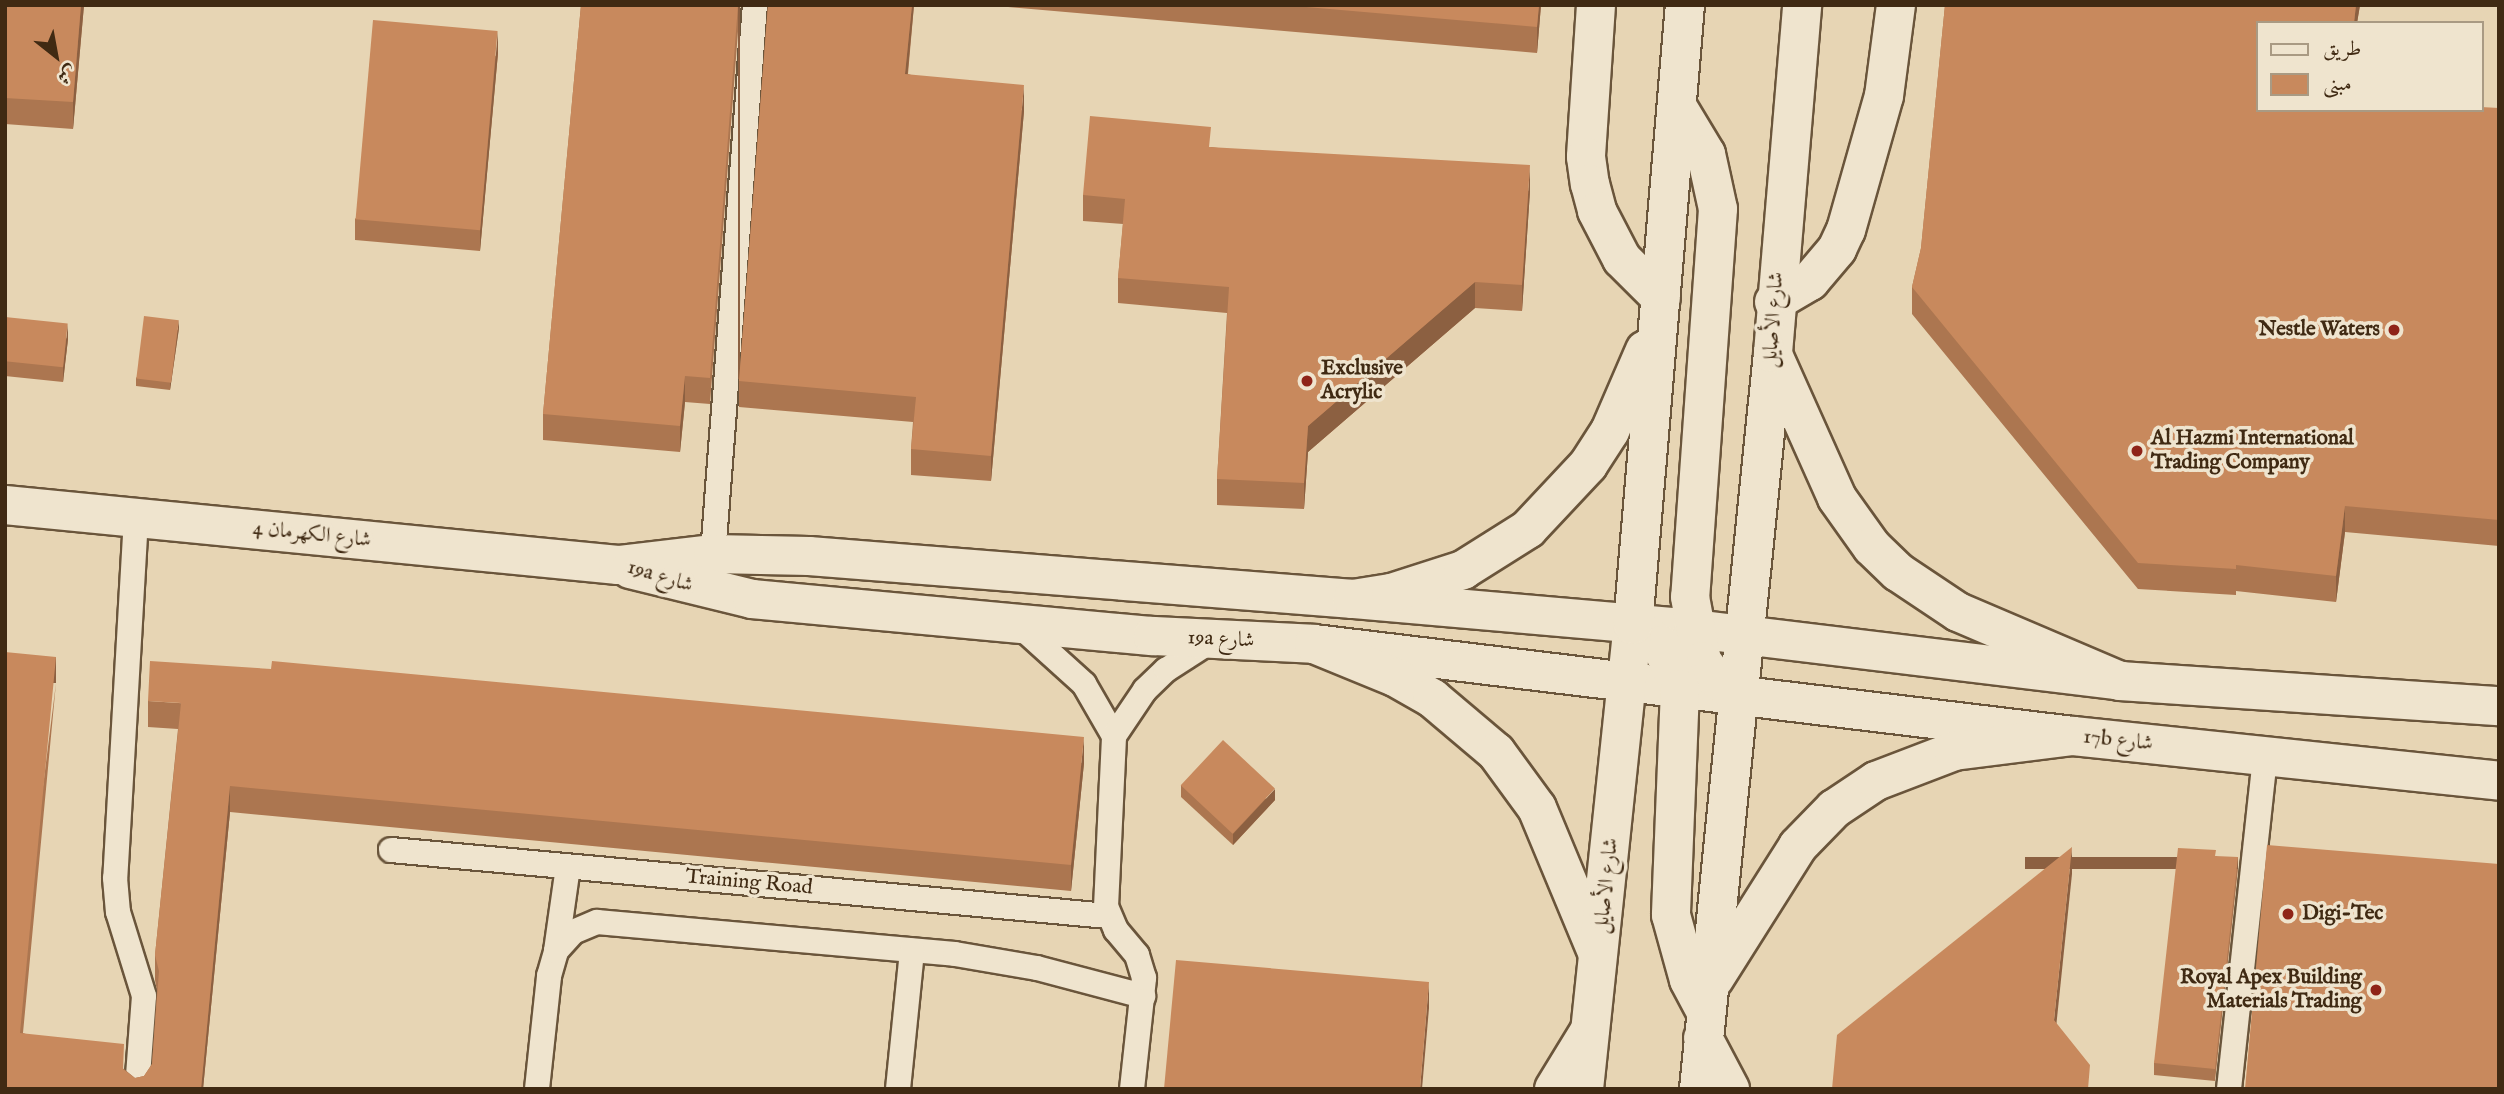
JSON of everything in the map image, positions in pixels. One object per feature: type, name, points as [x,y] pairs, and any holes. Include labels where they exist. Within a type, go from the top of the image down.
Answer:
[{"type":"street","points":[[1596,5],[1587,130],[1590,184],[1603,223],[1622,259],[1660,305]]},
{"type":"street","points":[[1685,5],[1633,625],[1661,645],[1681,689],[1671,915],[1685,969],[1706,1012],[1730,1089]]},
{"type":"street","name":"شارع الأصايل","points":[[1738,695],[1773,353],[1774,302],[1802,5]]},
{"type":"street","points":[[1774,302],[1825,266],[1846,230],[1884,96],[1896,5]]},
{"type":"street","points":[[1677,106],[1706,154],[1718,209],[1690,564],[1693,629],[1712,675],[1738,695],[1699,1089]]},
{"type":"street","points":[[1353,599],[1391,593],[1463,570],[1536,521],[1588,465],[1610,430],[1660,305]]},
{"type":"street","points":[[1773,353],[1837,498],[1872,547],[1898,572],[1958,612],[2120,681]]},
{"type":"street","name":"شارع الكهرمان 4","points":[[5,505],[618,565]]},
{"type":"street","name":"19a شارع","points":[[618,565],[713,554],[809,556],[1353,599],[1743,635]]},
{"type":"street","name":"19a شارع","points":[[618,565],[662,580],[752,599],[1018,625],[1213,640],[1314,644],[1738,695]]},
{"type":"street","name":"شارع الأصايل","points":[[1584,1089],[1633,625]]},
{"type":"street","points":[[1743,635],[2120,681],[2499,705]]},
{"type":"street","points":[[1314,644],[1395,677],[1432,698],[1496,752],[1543,819],[1599,958]]},
{"type":"street","name":"17b شارع","points":[[1738,695],[2074,736],[2499,780]]},
{"type":"street","points":[[1706,1012],[1768,888],[1798,846],[1834,810],[1876,781],[1924,760],[1954,751],[2074,736]]},
{"type":"street","points":[[1554,1089],[1590,1030]]},
{"type":"lane","points":[[713,554],[755,5]]},
{"type":"lane","points":[[136,518],[115,886],[117,912],[144,996],[137,1089]]},
{"type":"lane","points":[[1018,625],[1049,648],[1084,684],[1114,736],[1108,916],[1137,955],[1144,978],[1132,1089]]},
{"type":"lane","points":[[1114,736],[1159,677],[1213,640]]},
{"type":"lane","points":[[2229,1089],[2265,756]]},
{"type":"lane","name":"Training Road","points":[[391,850],[1108,916]]},
{"type":"lane","points":[[537,1089],[549,976],[556,951],[568,867]]},
{"type":"lane","points":[[556,951],[573,932],[597,922],[912,951],[1038,968],[1143,996]]},
{"type":"lane","points":[[898,1089],[912,951]]},
{"type":"building","points":[[5,5],[81,5],[73,102],[5,98]]},
{"type":"building","points":[[581,5],[738,5],[710,378],[685,376],[680,426],[543,414]]},
{"type":"building","points":[[768,5],[912,5],[905,74],[1024,85],[991,456],[911,449],[916,397],[739,381]]},
{"type":"building","points":[[1283,5],[1539,5],[1537,27]]},
{"type":"building","points":[[1945,5],[2356,5],[2354,21],[2256,21],[2256,112],[2483,112],[2483,107],[2499,108],[2499,520],[2345,506],[2336,576],[2236,565],[2236,569],[2138,563],[1912,287],[1921,248]]},
{"type":"building","points":[[373,20],[498,31],[480,230],[356,219]]},
{"type":"building","name":"Exclusive Acrylic","points":[[1090,116],[1211,127],[1209,147],[1530,165],[1522,285],[1475,282],[1308,426],[1304,483],[1217,479],[1229,287],[1118,278],[1125,199],[1083,195]]},
{"type":"building","points":[[144,316],[179,320],[171,383],[136,379]]},
{"type":"building","points":[[5,317],[68,324],[63,367],[5,361]]},
{"type":"building","points":[[5,652],[56,657],[20,1033],[124,1044],[123,1069],[135,1078],[144,1076],[152,1064],[159,971],[155,955],[181,703],[148,701],[150,661],[271,669],[272,661],[1084,737],[1071,865],[230,786],[201,1089],[5,1089]]},
{"type":"building","points":[[1223,740],[1275,788],[1233,834],[1181,785]]},
{"type":"building","name":"Royal Apex Building Materials Trading","points":[[2267,845],[2499,864],[2499,1089],[2245,1089]]},
{"type":"building","points":[[2072,847],[2054,1020],[2090,1065],[2088,1089],[1832,1089],[1837,1035]]},
{"type":"building","points":[[2178,848],[2216,850],[2215,856],[2238,857],[2215,1069],[2154,1063]]},
{"type":"building","points":[[1176,960],[1429,982],[1420,1089],[1164,1089]]},
{"type":"place","name":"Nestle Waters","points":[[2394,330]]},
{"type":"place","name":"Exclusive Acrylic","points":[[1307,381]]},
{"type":"place","name":"Al Hazmi International Trading Company","points":[[2137,451]]},
{"type":"place","name":"Digi-Tec","points":[[2288,914]]},
{"type":"place","name":"Royal Apex Building Materials Trading","points":[[2376,990]]}]
